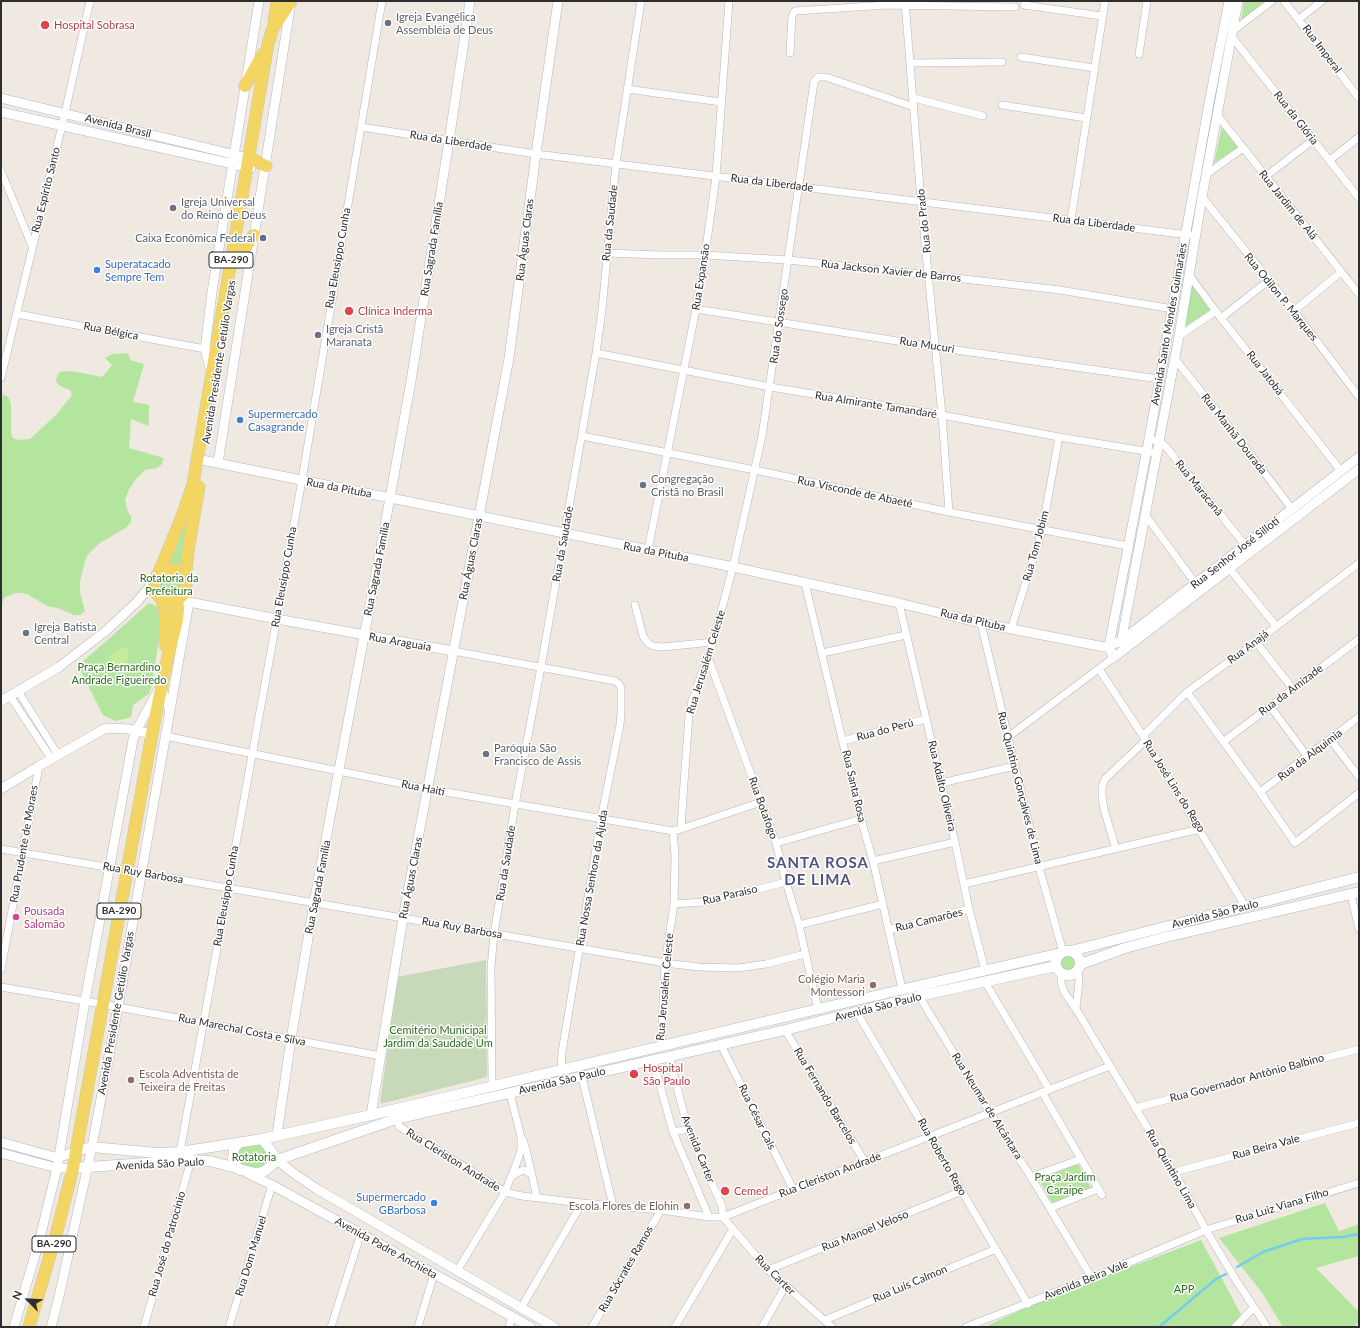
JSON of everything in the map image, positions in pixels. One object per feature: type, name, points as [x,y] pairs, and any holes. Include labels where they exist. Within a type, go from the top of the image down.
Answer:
[{"type":"main road","name":"Avenida Presidente Getúlio Vargas","points":[[156,576],[183,514],[193,484],[272,45],[277,1]]},
{"type":"main road","points":[[273,28],[291,1]]},
{"type":"main road","name":"Avenida Presidente Getúlio Vargas","points":[[185,579],[202,460],[235,263],[268,44],[273,28]]},
{"type":"main road","points":[[245,86],[268,44]]},
{"type":"main road","points":[[250,163],[266,166]]},
{"type":"main road","points":[[235,263],[254,235]]},
{"type":"main road","points":[[171,568],[177,570],[182,573],[185,579],[186,585],[182,600],[167,601],[162,599],[155,592],[153,586],[156,576],[165,569],[171,568]]},
{"type":"main road","name":"Avenida Presidente Getúlio Vargas","points":[[162,599],[166,618],[166,664]]},
{"type":"main road","name":"Avenida Presidente Getúlio Vargas","points":[[29,1327],[57,1231],[73,1168],[126,870],[152,734],[166,664],[177,620],[178,609],[182,600]]},
{"type":"main road","name":"Avenida São Paulo","points":[[76,1151],[92,1147],[157,1153],[180,1152],[262,1139],[561,1071],[902,989],[1065,952],[1359,877]]},
{"type":"main road","name":"Avenida São Paulo","points":[[73,1168],[191,1160],[210,1161],[255,1173],[263,1172],[277,1160],[396,1119],[785,1030],[919,996],[985,982],[1058,970],[1070,976],[1079,967],[1125,948],[1166,937],[1355,894]]},
{"type":"main road","points":[[1058,970],[1056,960],[1065,952],[1076,954],[1079,958],[1079,967]]},
{"type":"main road","points":[[262,1139],[277,1160]]},
{"type":"main road","points":[[238,1144],[234,1149],[233,1159],[234,1163],[240,1170]]},
{"type":"street","name":"Rua Espírito Santo","points":[[1,378],[5,347],[17,314],[90,1]]},
{"type":"street","name":"Avenida Presidente Getúlio Vargas","points":[[212,376],[205,349],[212,292],[259,1]]},
{"type":"street","name":"Avenida Presidente Getúlio Vargas","points":[[218,463],[291,1]]},
{"type":"street","name":"Rua Eleusippo Cunha","points":[[180,1152],[302,480],[382,1]]},
{"type":"street","name":"Rua Sagrada Família","points":[[277,1135],[291,1039],[314,903],[340,771],[412,373],[470,1]]},
{"type":"street","name":"Rua Águas Claras","points":[[371,1115],[403,918],[509,358],[558,1]]},
{"type":"street","name":"Rua da Saudade","points":[[492,1086],[491,967],[494,934],[515,805],[541,667],[596,353],[608,253],[616,163],[641,1]]},
{"type":"street","name":"Rua Expansão","points":[[648,550],[696,309],[705,255],[716,177],[729,1]]},
{"type":"street","points":[[1071,220],[1105,1]]},
{"type":"street","points":[[1139,54],[1147,1]]},
{"type":"street","name":"Avenida Santo Mendes Guimarães","points":[[1109,646],[1149,439],[1228,1]]},
{"type":"street","name":"Avenida Santo Mendes Guimarães","points":[[1117,655],[1146,516],[1238,1]]},
{"type":"street","points":[[1233,34],[1272,1]]},
{"type":"street","name":"Rua Imperal","points":[[1284,1],[1359,98]]},
{"type":"street","points":[[1299,19],[1322,1]]},
{"type":"street","points":[[790,53],[792,16],[795,11],[906,3],[979,4],[1015,7]]},
{"type":"street","name":"Rua do Prado","points":[[906,3],[921,202],[936,347],[949,512]]},
{"type":"street","points":[[1024,5],[1102,16]]},
{"type":"street","name":"Rua da Glória","points":[[1233,34],[1359,198]]},
{"type":"street","points":[[1021,57],[1094,68]]},
{"type":"street","points":[[910,64],[1002,62]]},
{"type":"street","name":"Rua do Sossego","points":[[733,567],[762,436],[814,82],[818,77],[826,77],[914,107]]},
{"type":"street","points":[[627,88],[721,102]]},
{"type":"street","name":"Avenida Brasil","points":[[1,98],[234,155],[250,163]]},
{"type":"street","points":[[914,98],[982,116]]},
{"type":"street","points":[[1002,105],[1086,118]]},
{"type":"street","name":"Avenida Brasil","points":[[1,112],[232,164],[250,163]]},
{"type":"street","name":"Rua Jardim de Alá","points":[[1218,116],[1359,294]]},
{"type":"street","name":"Rua da Liberdade","points":[[360,127],[449,142],[536,154],[1071,220],[1196,237]]},
{"type":"street","points":[[1330,160],[1359,137]]},
{"type":"street","points":[[1265,177],[1313,140]]},
{"type":"street","points":[[1207,174],[1243,148]]},
{"type":"street","points":[[1,171],[32,246]]},
{"type":"street","name":"Rua Odilon P. Marques","points":[[1202,197],[1268,281],[1294,311],[1359,397]]},
{"type":"street","name":"Rua Jackson Xavier de Barros","points":[[608,253],[705,255],[788,260],[1060,290],[1172,309]]},
{"type":"street","points":[[1294,311],[1341,272]]},
{"type":"street","name":"Rua Jatobá","points":[[1189,275],[1341,471]]},
{"type":"street","points":[[1221,318],[1268,281]]},
{"type":"street","name":"Rua Mucuri","points":[[696,309],[780,321],[936,347],[1159,379]]},
{"type":"street","points":[[1179,336],[1216,310]]},
{"type":"street","name":"Rua Bélgica","points":[[17,314],[205,349]]},
{"type":"street","name":"Rua Almirante Tamandaré","points":[[596,353],[770,387],[942,415],[1059,437],[1157,453]]},
{"type":"street","name":"Rua Manhã Dourada","points":[[1175,359],[1292,509]]},
{"type":"street","name":"Rua Visconde de Abaeté","points":[[582,436],[755,470],[1042,531],[1128,546]]},
{"type":"street","name":"Rua Tom Jobim","points":[[1011,629],[1042,531],[1059,437]]},
{"type":"street","points":[[1149,439],[1159,441]]},
{"type":"street","name":"Rua Maracanã","points":[[1159,441],[1167,448],[1244,545]]},
{"type":"street","name":"Rua Senhor José Silloti","points":[[1109,646],[1121,641],[1359,457]]},
{"type":"street","name":"Rua da Pituba","points":[[202,460],[733,567],[899,603],[981,623],[1099,646],[1109,646]]},
{"type":"street","name":"Rua Senhor José Silloti","points":[[1117,655],[1229,568],[1358,473]]},
{"type":"street","points":[[1146,516],[1196,584]]},
{"type":"street","name":"Rua Anajá","points":[[1116,849],[1104,809],[1102,787],[1105,779],[1187,692],[1256,642],[1359,563]]},
{"type":"street","name":"Rua Jerusalém Celeste","points":[[682,829],[682,797],[689,715],[692,701],[713,642],[733,567]]},
{"type":"street","points":[[1229,568],[1276,626]]},
{"type":"street","points":[[1,701],[59,667],[107,630],[137,602],[156,576]]},
{"type":"street","name":"Rua Santa Rosa","points":[[805,583],[861,819],[873,861],[902,989]]},
{"type":"street","name":"Avenida Presidente Getúlio Vargas","points":[[51,1327],[92,1147],[118,1007],[169,712],[182,600]]},
{"type":"street","name":"Rua Araguaia","points":[[182,600],[277,619],[541,667],[615,682],[620,686]]},
{"type":"street","name":"Rua Adalto Oliveira","points":[[899,603],[955,842],[969,909],[985,970]]},
{"type":"street","points":[[635,604],[643,636],[648,644],[663,647],[713,642]]},
{"type":"street","name":"Rua Quintino Gonçalves de Lima","points":[[981,623],[1039,867],[1065,952]]},
{"type":"street","points":[[822,653],[906,635]]},
{"type":"street","name":"Rua da Amizade","points":[[1223,742],[1359,639]]},
{"type":"street","points":[[1256,642],[1293,689]]},
{"type":"street","points":[[1008,737],[1117,655],[1109,646]]},
{"type":"street","name":"Rua Botafogo","points":[[708,657],[776,843],[799,925],[818,1009]]},
{"type":"street","name":"Rua José Lins do Rego","points":[[1099,669],[1200,829],[1245,906]]},
{"type":"street","name":"Avenida Presidente Getúlio Vargas","points":[[14,1327],[40,1238],[56,1168],[109,867],[136,731],[162,684]]},
{"type":"street","points":[[162,684],[169,712]]},
{"type":"street","name":"Rua Nossa Senhora da Ajuda","points":[[561,1071],[562,1052],[601,819],[620,725],[620,686]]},
{"type":"street","points":[[1187,692],[1260,792],[1295,843],[1359,793]]},
{"type":"street","points":[[14,694],[54,756]]},
{"type":"street","points":[[1270,706],[1308,756]]},
{"type":"street","name":"Rua da Alquimia","points":[[1260,792],[1359,717]]},
{"type":"street","name":"Rua do Perú","points":[[843,741],[926,719]]},
{"type":"street","points":[[1,789],[54,756],[104,729],[110,728],[152,734]]},
{"type":"street","name":"Rua Haiti","points":[[165,736],[428,789],[673,831],[761,802]]},
{"type":"street","points":[[1330,739],[1359,777]]},
{"type":"street","name":"Rua Prudente de Moraes","points":[[1,969],[39,766]]},
{"type":"street","points":[[941,783],[1015,766]]},
{"type":"street","points":[[776,843],[861,819]]},
{"type":"street","points":[[964,884],[1200,829]]},
{"type":"street","name":"Rua Jerusalém Celeste","points":[[661,1047],[665,964],[674,904],[675,856],[673,831]]},
{"type":"street","points":[[873,861],[955,842]]},
{"type":"street","name":"Rua Ruy Barbosa","points":[[1,849],[580,948],[665,964],[705,968],[738,968],[766,964],[805,954]]},
{"type":"street","name":"Rua Paraíso","points":[[674,904],[696,903],[720,899],[786,882]]},
{"type":"street","points":[[1355,894],[1359,929]]},
{"type":"street","points":[[799,925],[883,904]]},
{"type":"street","name":"Rua Camarões","points":[[888,930],[969,909]]},
{"type":"street","points":[[1076,1009],[1079,967]]},
{"type":"street","name":"Rua Quintino Lima","points":[[1058,970],[1064,992],[1076,1009],[1174,1172],[1206,1230],[1268,1327]]},
{"type":"street","points":[[985,982],[1100,1192],[1050,1208]]},
{"type":"street","points":[[1,987],[85,1001]]},
{"type":"street","name":"Rua Neumar de Alcântara","points":[[919,996],[1092,1278]]},
{"type":"street","name":"Rua Marechal Costa e Silva","points":[[85,1001],[381,1056]]},
{"type":"street","name":"Rua Roberto Rego","points":[[856,1011],[931,1136],[1028,1304]]},
{"type":"street","name":"Rua Fernando Barcelos","points":[[785,1030],[865,1162]]},
{"type":"street","name":"Rua César Cals","points":[[721,1045],[793,1189]]},
{"type":"street","name":"Rua Governador Antônio Balbino","points":[[1135,1108],[1359,1049]]},
{"type":"street","name":"Avenida Carter","points":[[668,1057],[688,1129],[722,1206],[723,1217]]},
{"type":"street","name":"Avenida Carter","points":[[653,1060],[673,1132],[709,1217]]},
{"type":"street","name":"Rua Cleriston Andrade","points":[[396,1119],[399,1126],[403,1129],[505,1192],[537,1198],[660,1210],[709,1217],[723,1217],[1110,1066]]},
{"type":"street","points":[[582,1077],[613,1206]]},
{"type":"street","points":[[510,1093],[521,1137],[526,1149],[537,1198]]},
{"type":"street","name":"Rua Beira Vale","points":[[1174,1172],[1359,1123]]},
{"type":"street","points":[[673,1132],[688,1129]]},
{"type":"street","points":[[457,1271],[505,1192],[512,1176],[520,1150],[521,1137]]},
{"type":"street","points":[[1,1142],[58,1158],[76,1151]]},
{"type":"street","points":[[1,1153],[56,1168],[73,1168]]},
{"type":"street","points":[[1031,1177],[1081,1159]]},
{"type":"street","name":"Rua José do Patrocínio","points":[[144,1327],[191,1160]]},
{"type":"street","name":"Avenida Padre Anchieta","points":[[277,1160],[317,1189],[554,1327]]},
{"type":"street","name":"Avenida Padre Anchieta","points":[[240,1170],[272,1184],[531,1327]]},
{"type":"street","points":[[512,1176],[523,1170],[532,1175]]},
{"type":"street","name":"Rua Luiz Viana Filho","points":[[1206,1230],[1359,1183]]},
{"type":"street","name":"Rua Dom Manuel","points":[[229,1327],[272,1184]]},
{"type":"street","name":"Rua Manoel Veloso","points":[[768,1270],[962,1191]]},
{"type":"street","points":[[521,1308],[582,1203]]},
{"type":"street","name":"Rua Sócrates Ramos","points":[[592,1327],[660,1210]]},
{"type":"street","name":"Rua Carter","points":[[723,1217],[768,1270],[785,1287],[832,1327]]},
{"type":"street","points":[[675,1327],[733,1229]]},
{"type":"street","name":"Avenida Beira Vale","points":[[966,1327],[1028,1304],[1206,1230]]},
{"type":"street","points":[[331,1327],[361,1233]]},
{"type":"street","name":"Rua Luís Calmon","points":[[824,1320],[996,1249]]},
{"type":"street","points":[[418,1327],[434,1274]]},
{"type":"street","points":[[762,1327],[785,1287]]},
{"type":"street","points":[[1235,1327],[1254,1307]]},
{"type":"street","points":[[509,1327],[512,1317]]},
{"type":"green space","points":[[1244,1],[1267,1],[1241,21]]},
{"type":"green space","points":[[1222,126],[1238,147],[1214,163]]},
{"type":"green space","points":[[1192,284],[1210,310],[1185,327]]},
{"type":"green space","points":[[128,353],[130,360],[144,364],[133,402],[149,405],[149,426],[131,419],[129,448],[164,458],[162,464],[157,468],[145,470],[129,489],[125,500],[128,512],[131,516],[131,522],[127,527],[100,543],[86,558],[80,581],[80,593],[85,611],[80,615],[74,615],[58,608],[47,606],[27,594],[21,593],[16,593],[5,597],[1,605],[1,404],[3,394],[8,397],[11,403],[11,433],[13,438],[18,440],[30,439],[57,414],[72,395],[70,390],[60,386],[56,382],[57,376],[60,372],[72,371],[102,377],[112,365],[105,358],[112,354]]},
{"type":"green space","points":[[191,501],[180,569],[171,565],[164,566]]},
{"type":"green space","name":"Rotatoria da Prefeitura","points":[[170,570],[180,574],[184,584],[180,594],[170,598],[160,594],[156,584],[160,574]]},
{"type":"green space","name":"Praça Bernardino Andrade Figueiredo","points":[[149,603],[158,607],[162,619],[152,685],[149,694],[133,705],[131,717],[116,721],[103,715],[78,666]]},
{"type":"green space","points":[[126,646],[128,650],[128,659],[116,668],[109,656]]},
{"type":"green space","points":[[1068,952],[1076,955],[1079,963],[1076,971],[1068,974],[1060,971],[1057,963],[1060,955]]},
{"type":"green space","name":"Cemitério Municipal Jardim da Saudade Um","points":[[486,960],[487,1077],[380,1104],[397,977]]},
{"type":"green space","name":"Rotatoria","points":[[261,1144],[273,1160],[263,1168],[257,1170],[242,1167],[237,1162],[240,1147]]},
{"type":"green space","name":"Praça Jardim Caraipe","points":[[1078,1164],[1091,1188],[1052,1203],[1039,1179]]},
{"type":"green space","points":[[1325,1203],[1339,1231],[1359,1224],[1359,1256],[1316,1268],[1359,1312],[1359,1322],[1353,1327],[1283,1327],[1263,1294],[1219,1238]]},
{"type":"green space","name":"APP","points":[[1201,1240],[1243,1318],[1234,1327],[985,1327],[1031,1305]]},
{"type":"waterway","points":[[1237,1267],[1263,1252],[1302,1239],[1343,1237],[1359,1234]]},
{"type":"waterway","points":[[1159,1327],[1216,1279],[1226,1274]]},
{"type":"place","name":"Igreja Evangélica Assembléia de Deus","points":[[388,23]]},
{"type":"place","name":"Hospital Sobrasa","points":[[45,25]]},
{"type":"place","name":"Igreja Universal do Reino de Deus","points":[[173,208]]},
{"type":"place","name":"Caixa Econômica Federal","points":[[263,238]]},
{"type":"place","name":"Superatacado Sempre Tem","points":[[97,270]]},
{"type":"place","name":"Clínica Inderma","points":[[349,311]]},
{"type":"place","name":"Igreja Cristã Maranata","points":[[318,335]]},
{"type":"place","name":"Supermercado Casagrande","points":[[240,420]]},
{"type":"place","name":"Congregação Cristã no Brasil","points":[[643,485]]},
{"type":"place","name":"Igreja Batista Central","points":[[26,633]]},
{"type":"place","name":"Paróquia São Francisco de Assis","points":[[486,754]]},
{"type":"place","name":"Pousada Salomão","points":[[16,917]]},
{"type":"place","name":"Colégio Maria Montessori","points":[[873,985]]},
{"type":"place","name":"Hospital São Paulo","points":[[634,1074]]},
{"type":"place","name":"Escola Adventista de Teixeira de Freitas","points":[[131,1080]]},
{"type":"place","name":"Cemed","points":[[725,1191]]},
{"type":"place","name":"Supermercado GBarbosa","points":[[434,1203]]},
{"type":"place","name":"Escola Flores de Elohin","points":[[687,1206]]},
{"type":"district","name":"SANTA ROSA DE LIMA","points":[[818,872]]}]
